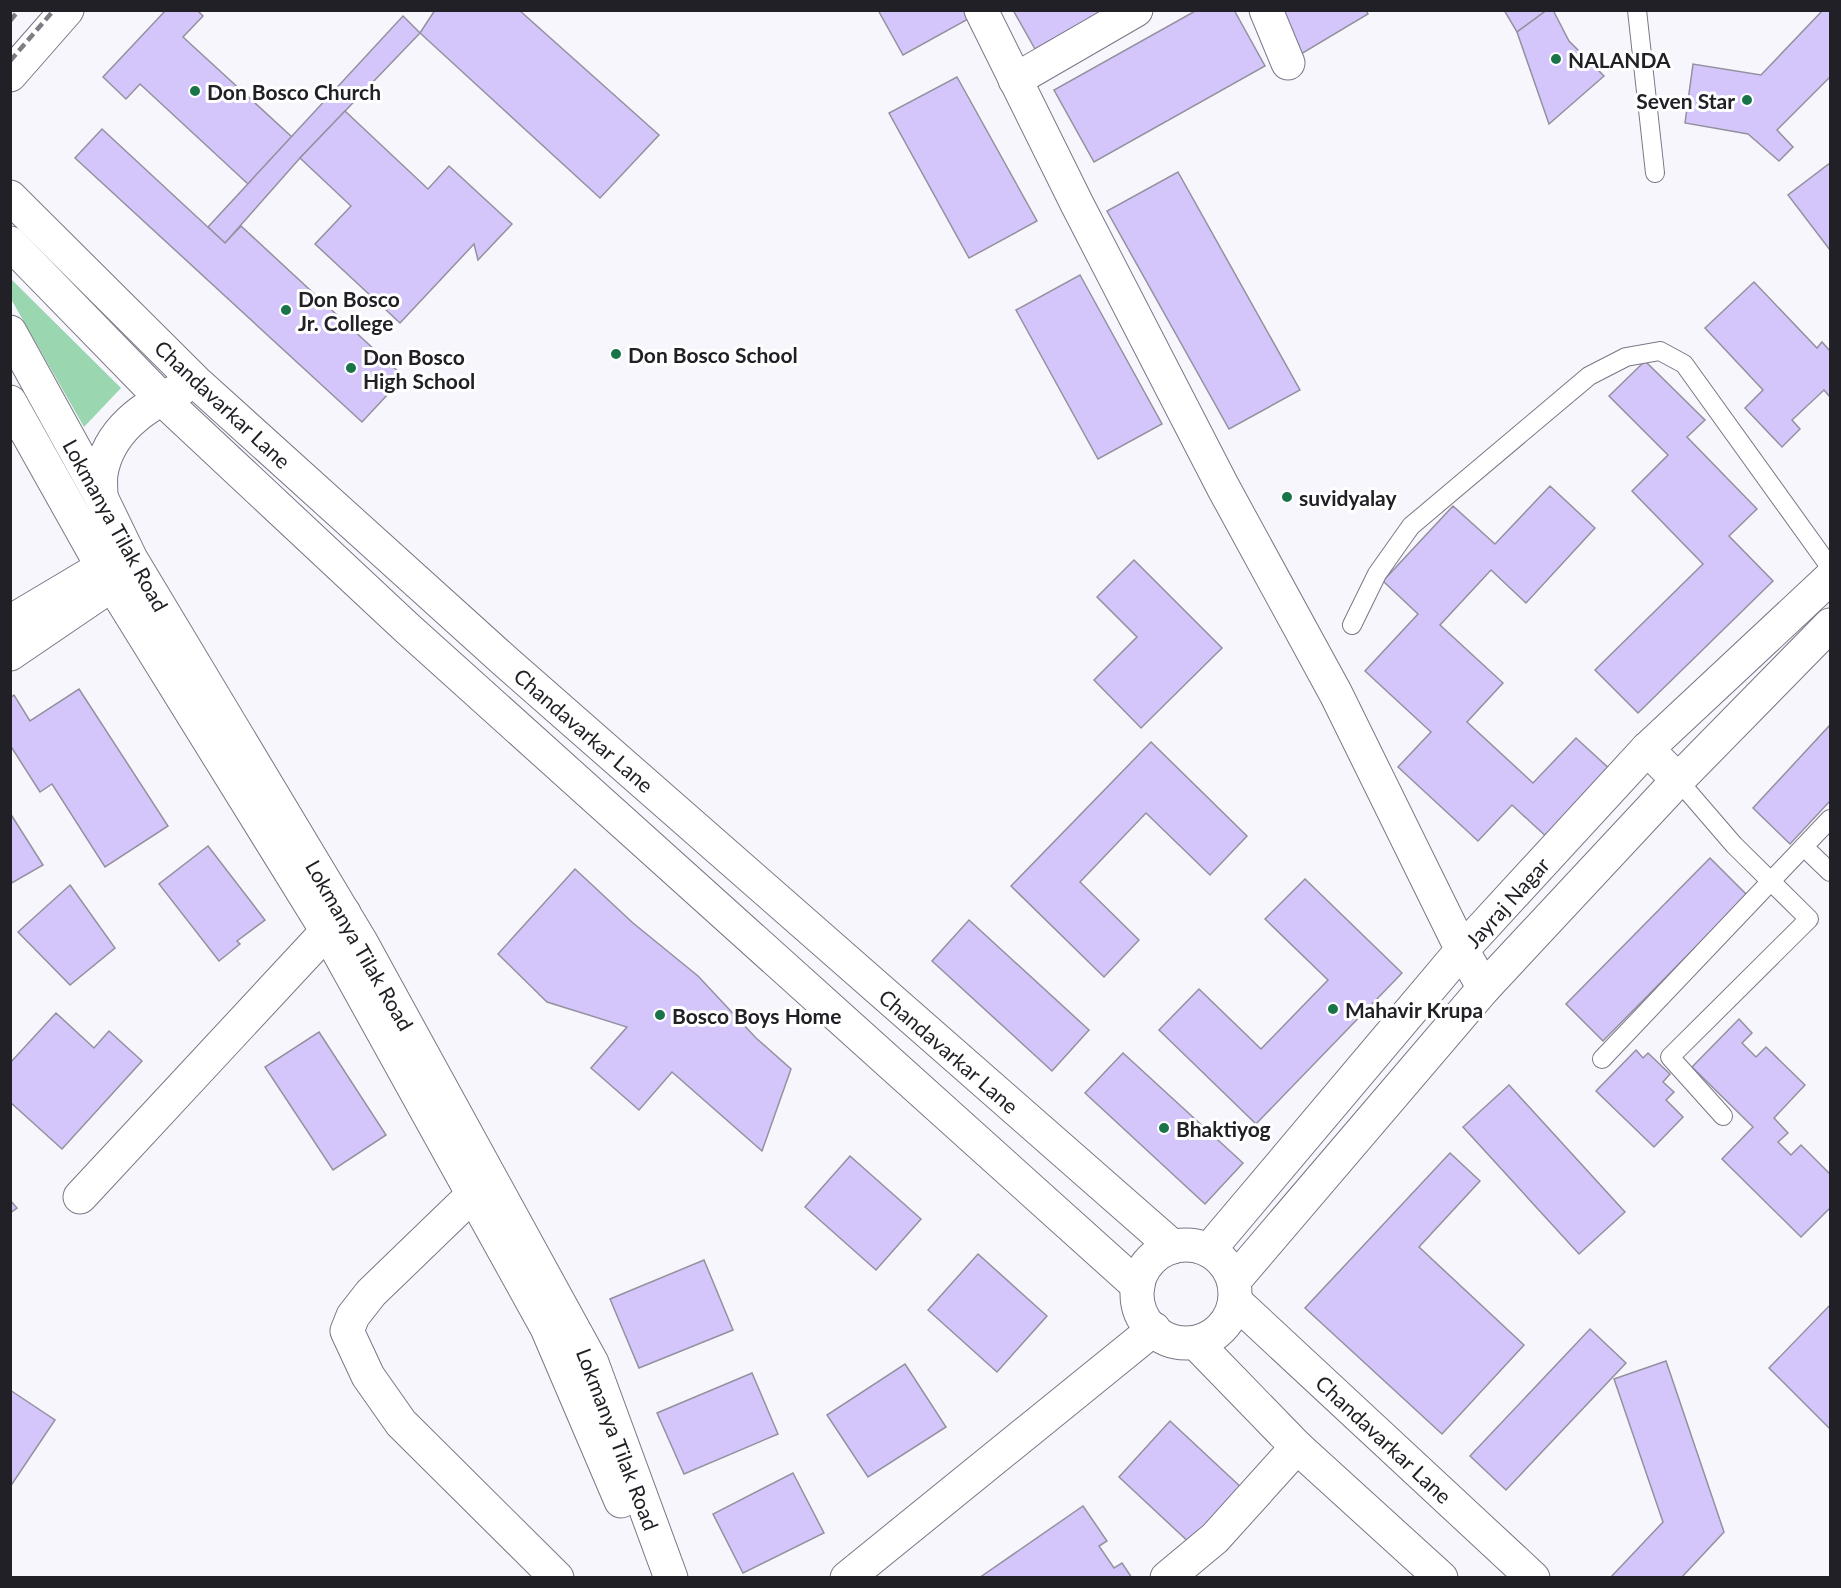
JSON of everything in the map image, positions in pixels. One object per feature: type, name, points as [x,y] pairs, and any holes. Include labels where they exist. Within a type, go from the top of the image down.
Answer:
[{"type":"street","points":[[10,75],[67,10]]},
{"type":"street","points":[[981,10],[1223,488],[1336,694],[1462,950],[1484,988]]},
{"type":"street","points":[[1016,80],[1136,10]]},
{"type":"street","points":[[1266,10],[1288,63]]},
{"type":"street","name":"Chandavarkar Lane","points":[[10,197],[196,382],[506,662],[1173,1247]]},
{"type":"street","name":"Chandavarkar Lane","points":[[10,243],[161,398],[407,628],[1137,1286]]},
{"type":"street","name":"Lokmanya Tilak Road","points":[[10,332],[101,498],[120,567]]},
{"type":"street","points":[[101,498],[101,475],[106,455],[121,430],[137,414],[161,398],[196,382]]},
{"type":"street","name":"Lokmanya Tilak Road","points":[[10,402],[120,567],[335,922],[362,942],[481,1186],[547,1328],[653,1578]]},
{"type":"street","points":[[10,622],[120,567]]},
{"type":"street","points":[[10,654],[120,567]]},
{"type":"street","name":"Jayraj Nagar","points":[[1209,1250],[1462,950],[1647,749],[1830,579]]},
{"type":"street","name":"Jayraj Nagar","points":[[1235,1291],[1322,1179],[1484,988],[1678,780],[1830,625]]},
{"type":"street","points":[[1766,638],[1791,666]]},
{"type":"street","points":[[1647,749],[1678,780]]},
{"type":"street","points":[[80,1197],[335,922]]},
{"type":"street","points":[[1377,1052],[1407,1081]]},
{"type":"street","points":[[1293,1151],[1322,1179]]},
{"type":"street","points":[[481,1186],[371,1293],[353,1316],[347,1331],[368,1376],[400,1423],[557,1578]]},
{"type":"street","name":"Lokmanya Tilak Road","points":[[481,1186],[592,1363],[671,1578]]},
{"type":"street","points":[[1191,1245],[1209,1250],[1225,1263],[1235,1291],[1228,1320],[1215,1334],[1196,1343],[1176,1342],[1159,1335],[1146,1322],[1139,1305],[1137,1286],[1144,1269],[1156,1255],[1173,1247],[1191,1245]]},
{"type":"street","name":"Chandavarkar Lane","points":[[1235,1291],[1533,1578]]},
{"type":"street","points":[[847,1578],[1154,1329]]},
{"type":"street","points":[[1196,1343],[1297,1447],[1441,1578]]},
{"type":"street","points":[[1173,1576],[1215,1538],[1297,1447]]},
{"type":"lane","points":[[1637,10],[1655,173]]},
{"type":"lane","points":[[1352,625],[1377,574],[1411,526],[1590,376],[1626,357],[1660,351],[1684,364],[1830,567]]},
{"type":"lane","points":[[1678,780],[1734,845],[1809,919],[1670,1057],[1723,1116]]},
{"type":"lane","points":[[1602,1059],[1830,819]]},
{"type":"lane","points":[[1804,847],[1830,872]]},
{"type":"green space","points":[[10,278],[121,388],[84,427],[11,299]]},
{"type":"building","name":"Don Bosco Church","points":[[166,10],[197,10],[203,16],[183,37],[292,137],[248,184],[140,84],[126,99],[103,77]]},
{"type":"building","points":[[435,10],[519,10],[659,135],[600,198],[420,33]]},
{"type":"building","points":[[878,10],[966,10],[970,18],[903,55]]},
{"type":"building","points":[[1013,10],[1104,10],[1035,49]]},
{"type":"building","points":[[1197,10],[1234,10],[1265,66],[1094,162],[1054,90]]},
{"type":"building","points":[[1275,10],[1366,10],[1368,14],[1301,54]]},
{"type":"building","points":[[1504,10],[1547,10],[1517,32]]},
{"type":"building","name":"NALANDA","points":[[1547,10],[1553,10],[1569,41],[1604,76],[1549,124],[1517,32]]},
{"type":"building","name":"Seven Star","points":[[1823,10],[1830,10],[1830,77],[1777,130],[1793,147],[1779,161],[1748,134],[1685,123],[1693,64],[1761,75]]},
{"type":"building","points":[[403,16],[420,33],[300,158],[225,243],[208,227]]},
{"type":"building","points":[[957,77],[1037,221],[969,258],[889,113]]},
{"type":"building","points":[[345,111],[428,189],[449,166],[512,224],[478,260],[474,244],[400,323],[315,244],[351,206],[300,158]]},
{"type":"building","name":"Don Bosco Jr. College","points":[[102,129],[225,243],[241,226],[404,377],[362,422],[75,158]]},
{"type":"building","points":[[1830,163],[1830,250],[1788,195]]},
{"type":"building","points":[[1178,172],[1300,390],[1229,429],[1107,211]]},
{"type":"building","points":[[1080,275],[1162,424],[1098,459],[1016,310]]},
{"type":"building","points":[[1754,282],[1817,348],[1822,342],[1830,351],[1830,397],[1824,390],[1792,420],[1800,429],[1782,447],[1745,408],[1763,390],[1705,328]]},
{"type":"building","points":[[1645,361],[1705,420],[1687,437],[1757,509],[1729,536],[1773,581],[1638,713],[1595,670],[1703,564],[1632,491],[1668,455],[1609,396]]},
{"type":"building","points":[[1550,486],[1595,528],[1526,603],[1491,570],[1440,625],[1503,683],[1467,722],[1533,783],[1576,738],[1613,772],[1550,840],[1512,805],[1478,841],[1398,767],[1431,732],[1365,671],[1418,614],[1383,581],[1453,506],[1495,544]]},
{"type":"building","points":[[1134,560],[1222,648],[1141,728],[1094,680],[1137,637],[1097,597]]},
{"type":"building","points":[[79,689],[168,826],[105,867],[52,784],[40,792],[10,745],[10,698],[14,695],[30,721]]},
{"type":"building","points":[[1830,725],[1830,801],[1790,844],[1753,808]]},
{"type":"building","points":[[1151,742],[1247,836],[1210,875],[1146,813],[1080,882],[1139,940],[1104,977],[1011,886]]},
{"type":"building","points":[[10,813],[43,865],[10,884]]},
{"type":"building","points":[[208,846],[265,920],[237,941],[240,944],[219,961],[159,884]]},
{"type":"building","points":[[1710,858],[1747,895],[1603,1041],[1566,1004]]},
{"type":"building","name":"Bosco Boys Home","points":[[575,869],[633,923],[698,976],[756,1038],[791,1069],[762,1151],[672,1072],[639,1110],[591,1068],[627,1027],[547,1002],[498,954]]},
{"type":"building","name":"Mahavir Krupa","points":[[1305,879],[1402,973],[1256,1124],[1159,1030],[1199,989],[1261,1049],[1328,980],[1265,919]]},
{"type":"building","points":[[70,885],[115,948],[70,985],[18,932]]},
{"type":"building","points":[[969,920],[1089,1030],[1052,1071],[932,961]]},
{"type":"building","points":[[56,1013],[94,1048],[109,1031],[142,1061],[62,1149],[10,1102],[10,1063]]},
{"type":"building","points":[[1739,1019],[1752,1033],[1742,1043],[1756,1057],[1766,1047],[1805,1085],[1774,1118],[1788,1133],[1778,1142],[1791,1155],[1801,1145],[1830,1174],[1830,1208],[1801,1237],[1722,1159],[1753,1127],[1692,1067]]},
{"type":"building","points":[[319,1032],[386,1135],[333,1170],[265,1067]]},
{"type":"building","points":[[1636,1050],[1643,1058],[1648,1053],[1670,1074],[1663,1082],[1674,1092],[1666,1100],[1683,1117],[1654,1147],[1596,1091]]},
{"type":"building","name":"Bhaktiyog","points":[[1123,1053],[1243,1163],[1205,1204],[1085,1093]]},
{"type":"building","points":[[1509,1085],[1625,1212],[1579,1254],[1463,1127]]},
{"type":"building","points":[[1450,1153],[1480,1181],[1419,1247],[1524,1345],[1442,1434],[1305,1308]]},
{"type":"building","points":[[850,1156],[921,1219],[876,1270],[805,1207]]},
{"type":"building","points":[[10,1200],[17,1208],[10,1213]]},
{"type":"building","points":[[978,1254],[1047,1316],[997,1372],[928,1310]]},
{"type":"building","points":[[704,1260],[733,1330],[639,1368],[610,1299]]},
{"type":"building","points":[[1830,1305],[1830,1429],[1769,1368]]},
{"type":"building","points":[[1590,1329],[1626,1363],[1506,1490],[1470,1456]]},
{"type":"building","points":[[1666,1361],[1724,1532],[1681,1578],[1610,1578],[1663,1522],[1614,1379]]},
{"type":"building","points":[[905,1364],[946,1427],[868,1477],[827,1415]]},
{"type":"building","points":[[752,1373],[778,1434],[684,1474],[657,1413]]},
{"type":"building","points":[[10,1390],[55,1420],[10,1487]]},
{"type":"building","points":[[1170,1421],[1244,1490],[1193,1546],[1119,1477]]},
{"type":"building","points":[[793,1473],[824,1533],[743,1573],[713,1514]]},
{"type":"building","points":[[1083,1506],[1107,1541],[1099,1546],[1114,1568],[1122,1563],[1132,1578],[979,1578]]},
{"type":"railway","points":[[10,21],[19,10]]},
{"type":"railway","points":[[10,61],[54,10]]},
{"type":"place","name":"NALANDA","points":[[1556,59]]},
{"type":"place","name":"Don Bosco Church","points":[[195,91]]},
{"type":"place","name":"Seven Star","points":[[1747,100]]},
{"type":"place","name":"Don Bosco Jr. College","points":[[286,310]]},
{"type":"place","name":"Don Bosco School","points":[[616,354]]},
{"type":"place","name":"Don Bosco High School","points":[[351,368]]},
{"type":"place","name":"suvidyalay","points":[[1287,497]]},
{"type":"place","name":"Mahavir Krupa","points":[[1333,1009]]},
{"type":"place","name":"Bosco Boys Home","points":[[660,1015]]},
{"type":"place","name":"Bhaktiyog","points":[[1164,1128]]}]
